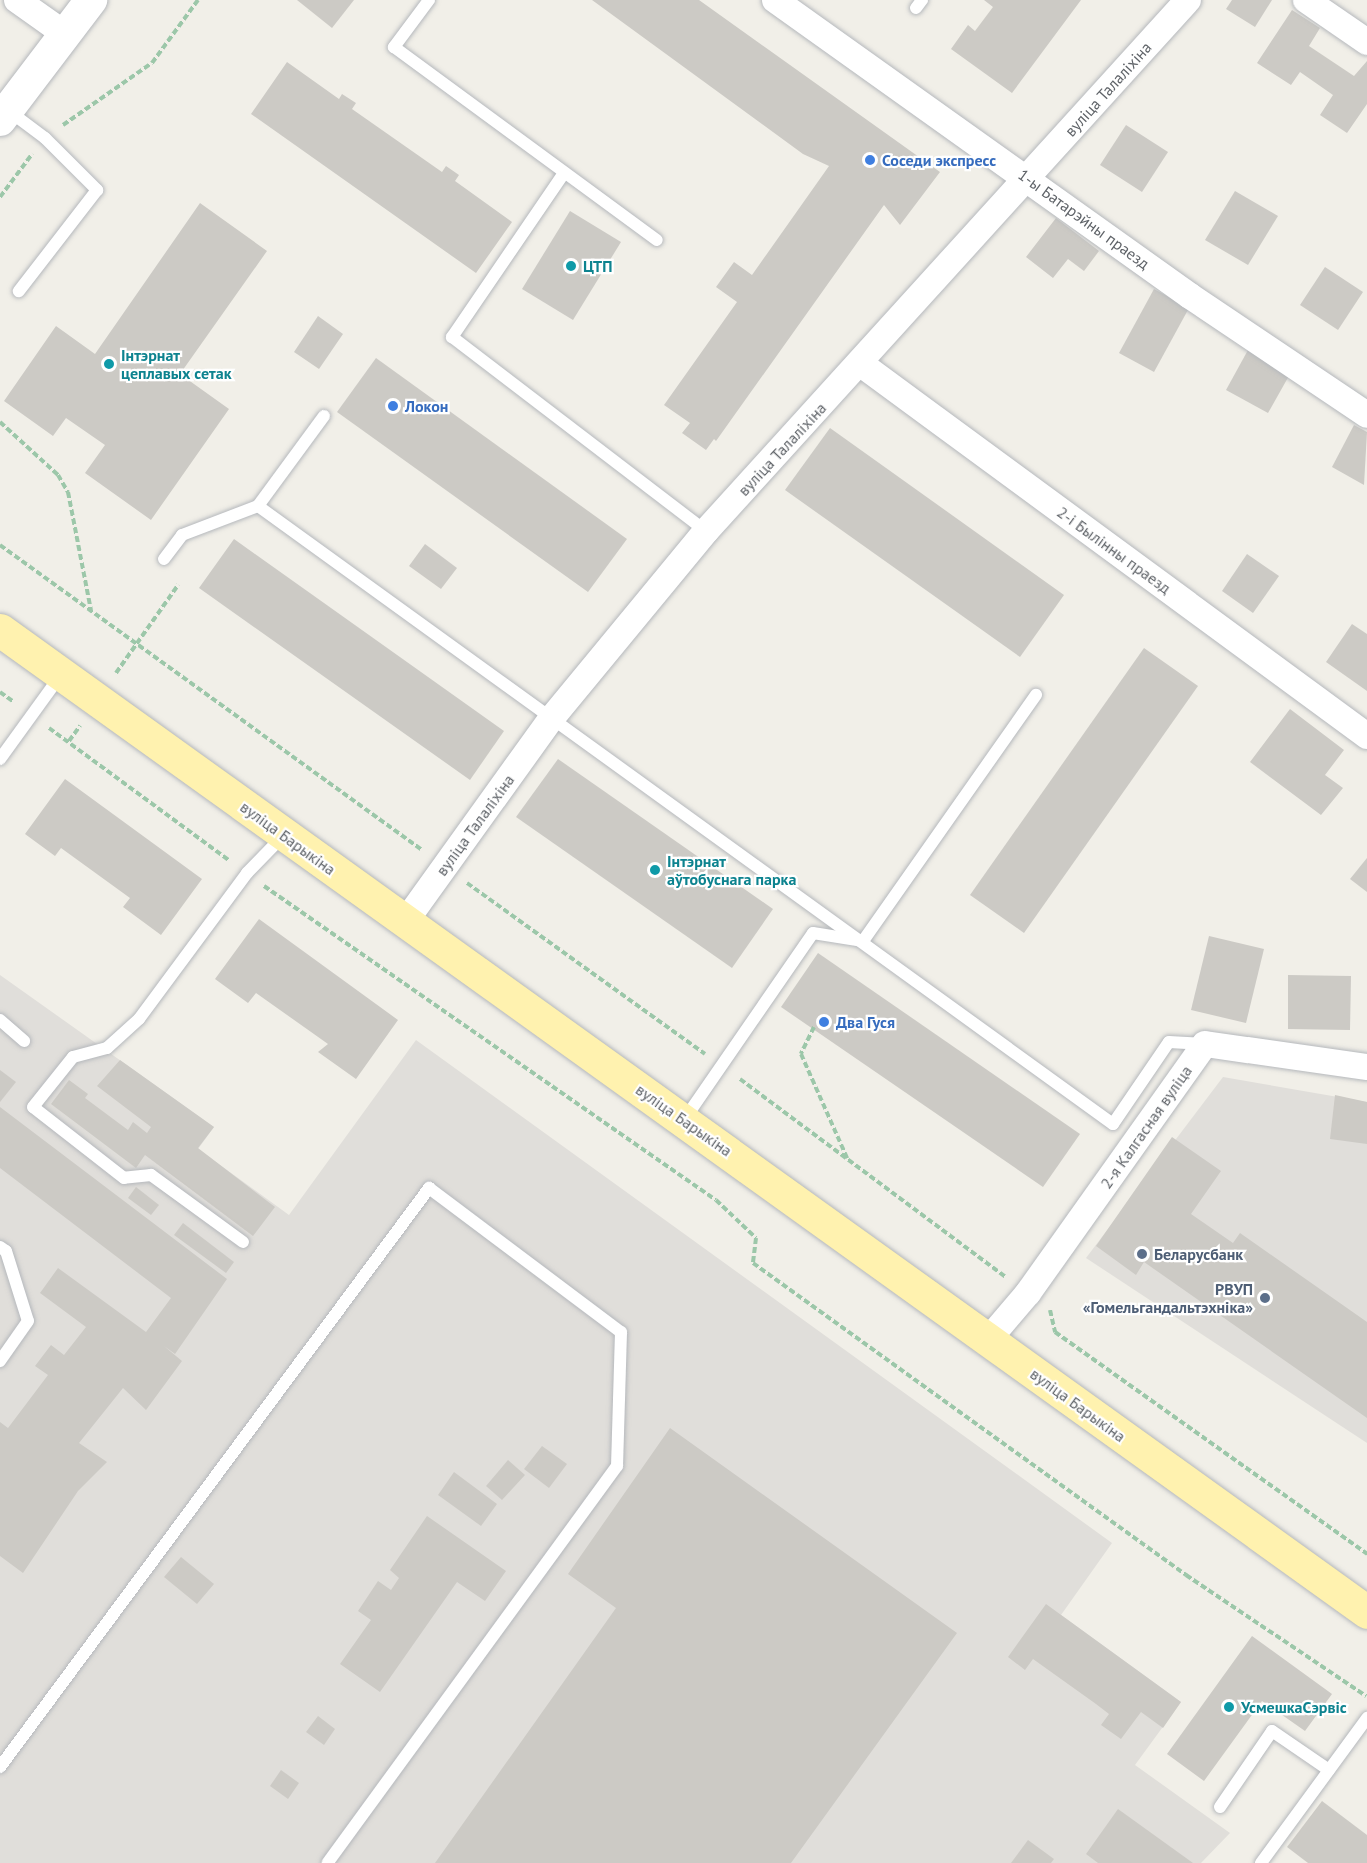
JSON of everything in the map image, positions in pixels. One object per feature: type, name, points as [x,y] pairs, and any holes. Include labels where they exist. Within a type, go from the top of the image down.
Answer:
[{"type":"main road","name":"вуліца Барыкіна","points":[[0,630],[988,1340],[1363,1602]]},
{"type":"street","points":[[17,0],[65,34]]},
{"type":"street","points":[[4,116],[91,0]]},
{"type":"street","name":"1-ы Батарэйны праезд","points":[[775,0],[1190,296],[1367,415]]},
{"type":"street","name":"вуліца Талаліхіна","points":[[405,922],[551,719],[706,531],[1029,179],[1188,0]]},
{"type":"street","points":[[1306,0],[1367,42]]},
{"type":"street","name":"2-і Былінны праезд","points":[[861,364],[1367,736]]},
{"type":"street","points":[[1205,1044],[1367,1067]]},
{"type":"street","name":"2-я Калгасная вуліца","points":[[988,1340],[1028,1293],[1205,1044]]},
{"type":"lane","points":[[429,0],[394,47],[657,240]]},
{"type":"lane","points":[[4,116],[45,138],[98,190],[19,291]]},
{"type":"lane","points":[[564,173],[452,337],[706,531]]},
{"type":"lane","points":[[164,559],[182,535],[258,506],[324,416]]},
{"type":"lane","points":[[258,506],[551,719],[863,941],[1113,1124],[1169,1042],[1205,1044]]},
{"type":"lane","points":[[0,759],[60,675]]},
{"type":"lane","points":[[863,941],[1036,695]]},
{"type":"lane","points":[[243,1242],[152,1175],[124,1178],[33,1107],[73,1057],[107,1048],[139,1019],[246,873],[284,835]]},
{"type":"lane","points":[[684,1121],[813,933],[863,941]]},
{"type":"lane","points":[[0,1020],[24,1041]]},
{"type":"lane","points":[[0,1767],[429,1188],[621,1332],[616,1466],[328,1863]]},
{"type":"lane","points":[[0,1247],[6,1251],[28,1321],[0,1361]]},
{"type":"lane","points":[[1261,1863],[1367,1718]]},
{"type":"lane","points":[[1220,1808],[1272,1731],[1329,1770]]},
{"type":"path","points":[[0,197],[45,138],[152,63],[198,0]]},
{"type":"path","points":[[0,422],[58,475],[68,492],[91,611]]},
{"type":"path","points":[[0,545],[722,1066],[1052,1311],[1055,1332],[1367,1554]]},
{"type":"path","points":[[69,741],[178,585]]},
{"type":"path","points":[[0,692],[246,873],[716,1200],[756,1238],[753,1263],[1186,1575],[1367,1696]]},
{"type":"path","points":[[814,1027],[801,1054],[848,1160]]},
{"type":"shaded area","points":[[0,975],[214,1127],[198,1149],[289,1215],[416,1040],[1112,1543],[1061,1615],[1181,1702],[1135,1765],[1230,1833],[1201,1863],[0,1863]]},
{"type":"shaded area","name":"РВУП «Гомельгандальтэхніка»","points":[[1223,1077],[1367,1102],[1367,1443],[1086,1258]]},
{"type":"building","points":[[297,0],[354,0],[332,28]]},
{"type":"building","points":[[592,0],[699,0],[940,172],[900,225],[884,205],[716,441],[714,439],[706,450],[682,433],[690,423],[664,405],[737,302],[716,287],[734,262],[752,275],[829,166],[803,154]]},
{"type":"building","points":[[984,0],[1081,0],[1012,93],[951,49],[968,25],[975,31],[993,7]]},
{"type":"building","points":[[1232,0],[1272,0],[1255,27],[1226,9]]},
{"type":"building","points":[[1292,10],[1320,28],[1309,46],[1354,76],[1367,61],[1367,104],[1347,133],[1320,115],[1333,95],[1300,72],[1291,85],[1257,63]]},
{"type":"building","points":[[287,62],[339,99],[342,94],[356,103],[352,109],[442,172],[446,166],[459,175],[455,181],[512,222],[476,273],[251,114]]},
{"type":"building","points":[[1126,125],[1168,152],[1142,192],[1100,165]]},
{"type":"building","points":[[1235,191],[1278,216],[1248,265],[1205,240]]},
{"type":"building","name":"Інтэрнат цеплавых сетак","points":[[200,203],[267,251],[180,374],[229,409],[151,520],[85,473],[105,445],[66,418],[53,436],[4,401],[56,326],[95,354]]},
{"type":"building","name":"ЦТП","points":[[570,211],[621,242],[573,320],[522,289]]},
{"type":"building","points":[[1056,218],[1099,251],[1084,271],[1068,259],[1053,278],[1026,257]]},
{"type":"building","points":[[1325,267],[1363,292],[1338,330],[1300,305]]},
{"type":"building","points":[[1154,289],[1189,308],[1154,372],[1119,353]]},
{"type":"building","points":[[318,316],[343,334],[319,369],[294,352]]},
{"type":"building","points":[[1248,350],[1290,374],[1268,413],[1226,390]]},
{"type":"building","points":[[376,358],[627,539],[588,592],[337,412]]},
{"type":"building","points":[[1354,425],[1367,432],[1364,485],[1332,467]]},
{"type":"building","points":[[830,428],[1064,595],[1020,657],[785,490]]},
{"type":"building","points":[[234,539],[504,731],[470,780],[199,588]]},
{"type":"building","points":[[425,544],[457,568],[441,589],[409,566]]},
{"type":"building","points":[[1247,554],[1279,576],[1253,613],[1222,591]]},
{"type":"building","points":[[1352,624],[1367,634],[1367,691],[1326,662]]},
{"type":"building","points":[[1144,648],[1198,686],[1024,933],[970,895]]},
{"type":"building","points":[[1290,709],[1344,750],[1325,775],[1343,788],[1321,815],[1250,762]]},
{"type":"building","name":"Інтэрнат аўтобуснага парка","points":[[558,759],[773,909],[732,968],[516,817]]},
{"type":"building","points":[[65,779],[202,879],[161,935],[123,907],[130,898],[61,848],[55,856],[25,834]]},
{"type":"building","points":[[1367,858],[1367,892],[1350,879]]},
{"type":"building","points":[[259,919],[398,1020],[356,1079],[318,1052],[328,1044],[256,993],[248,1003],[215,979]]},
{"type":"building","points":[[1209,936],[1264,949],[1246,1023],[1191,1010]]},
{"type":"building","points":[[818,953],[1080,1134],[1043,1187],[781,1007]]},
{"type":"building","points":[[1288,975],[1351,976],[1350,1030],[1288,1029]]},
{"type":"building","points":[[120,1060],[214,1127],[198,1148],[275,1207],[253,1236],[145,1155],[136,1168],[51,1104],[69,1080],[88,1094],[85,1098],[128,1130],[133,1122],[147,1133],[151,1127],[97,1086]]},
{"type":"building","points":[[0,1070],[16,1082],[0,1102]]},
{"type":"building","points":[[1335,1095],[1367,1102],[1367,1144],[1330,1139]]},
{"type":"building","points":[[0,1107],[227,1279],[175,1354],[164,1346],[182,1361],[146,1410],[123,1388],[79,1443],[107,1462],[78,1491],[23,1573],[0,1556],[0,1422],[8,1428],[48,1375],[35,1366],[51,1345],[64,1355],[86,1327],[40,1293],[58,1268],[146,1332],[171,1298],[0,1168]]},
{"type":"building","name":"РВУП «Гомельгандальтэхніка»","points":[[1172,1137],[1221,1171],[1191,1214],[1233,1243],[1240,1233],[1367,1322],[1367,1418],[1144,1262],[1136,1275],[1096,1246]]},
{"type":"building","points":[[136,1187],[159,1205],[151,1215],[128,1198]]},
{"type":"building","points":[[183,1223],[234,1262],[226,1273],[174,1235]]},
{"type":"building","points":[[670,1428],[957,1633],[791,1863],[435,1863],[616,1608],[568,1574]]},
{"type":"building","points":[[542,1446],[567,1464],[549,1488],[524,1469]]},
{"type":"building","points":[[508,1460],[525,1475],[502,1500],[486,1486]]},
{"type":"building","points":[[454,1472],[497,1504],[481,1526],[438,1495]]},
{"type":"building","points":[[427,1516],[506,1571],[485,1601],[457,1582],[380,1692],[340,1664],[371,1620],[358,1611],[378,1581],[391,1590],[399,1578],[390,1570]]},
{"type":"building","points":[[181,1557],[214,1584],[197,1604],[164,1577]]},
{"type":"building","points":[[1046,1604],[1181,1702],[1163,1728],[1141,1712],[1121,1739],[1101,1725],[1109,1714],[1096,1704],[1033,1659],[1025,1670],[1008,1657]]},
{"type":"building","name":"УсмешкаСэрвіс","points":[[1252,1636],[1332,1694],[1305,1731],[1262,1701],[1204,1781],[1167,1754]]},
{"type":"building","points":[[318,1716],[335,1729],[324,1745],[306,1732]]},
{"type":"building","points":[[281,1770],[299,1783],[288,1799],[270,1786]]},
{"type":"building","points":[[1322,1801],[1367,1835],[1367,1863],[1308,1863],[1287,1847]]},
{"type":"building","points":[[1118,1809],[1193,1863],[1098,1863],[1086,1854]]},
{"type":"building","points":[[1028,1840],[1054,1859],[1051,1863],[1011,1863]]},
{"type":"place","name":"Соседи экспресс","points":[[870,160]]},
{"type":"place","name":"ЦТП","points":[[571,266]]},
{"type":"place","name":"Інтэрнат цеплавых сетак","points":[[109,364]]},
{"type":"place","name":"Локон","points":[[393,406]]},
{"type":"place","name":"Інтэрнат аўтобуснага парка","points":[[655,870]]},
{"type":"place","name":"Два Гуся","points":[[824,1022]]},
{"type":"place","name":"Беларусбанк","points":[[1142,1254]]},
{"type":"place","name":"РВУП «Гомельгандальтэхніка»","points":[[1265,1298]]},
{"type":"place","name":"УсмешкаСэрвіс","points":[[1229,1707]]}]
